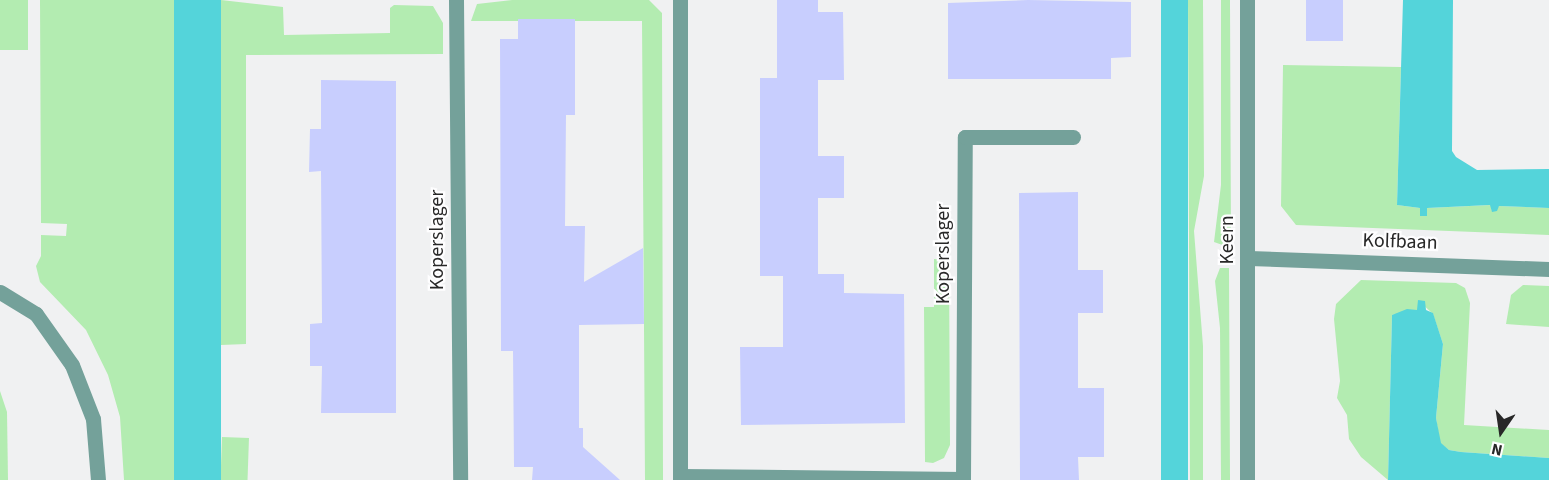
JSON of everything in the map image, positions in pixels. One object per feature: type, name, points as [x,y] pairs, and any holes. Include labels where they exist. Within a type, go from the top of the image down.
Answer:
[{"type":"street","name":"Koperslager","points":[[456,0],[460,480]]},
{"type":"street","name":"Koperslager","points":[[680,0],[680,478],[963,479],[965,137],[1072,137]]},
{"type":"street","name":"Keern","points":[[1247,0],[1249,258],[1247,480]]},
{"type":"street","name":"Kolfbaan","points":[[1249,258],[1549,269]]},
{"type":"street","points":[[0,292],[36,314],[72,365],[86,395],[98,452],[98,480]]},
{"type":"green space","points":[[0,0],[28,0],[28,50],[0,50]]},
{"type":"green space","points":[[40,0],[174,0],[174,480],[124,480],[120,417],[108,375],[86,330],[40,282],[36,266],[41,256],[41,235],[66,236],[67,224],[41,223]]},
{"type":"green space","points":[[221,0],[283,7],[284,35],[390,33],[390,8],[394,5],[433,6],[443,23],[443,54],[246,55],[246,344],[221,345]]},
{"type":"green space","points":[[512,0],[649,0],[662,13],[663,480],[645,480],[642,21],[471,21],[477,4]]},
{"type":"green space","points":[[1188,0],[1203,0],[1204,176],[1194,231],[1203,346],[1203,480],[1190,480]]},
{"type":"green space","points":[[1221,0],[1230,0],[1231,248],[1214,242],[1221,185]]},
{"type":"green space","points":[[1283,65],[1401,67],[1397,205],[1420,208],[1421,216],[1427,216],[1427,208],[1491,205],[1492,211],[1499,206],[1549,208],[1549,235],[1296,225],[1281,206]]},
{"type":"green space","points":[[934,259],[949,260],[950,445],[944,458],[933,463],[925,462],[924,307],[934,307]]},
{"type":"green space","points":[[1220,268],[1229,268],[1230,480],[1221,480],[1220,328],[1215,281]]},
{"type":"green space","points":[[1361,280],[1456,283],[1465,288],[1470,303],[1464,425],[1549,430],[1549,458],[1461,452],[1449,450],[1440,443],[1436,418],[1443,344],[1433,314],[1418,300],[1418,310],[1392,315],[1388,480],[1361,457],[1349,439],[1347,415],[1337,398],[1340,381],[1334,319],[1336,304]]},
{"type":"green space","points":[[1523,285],[1549,286],[1549,327],[1506,324],[1511,295]]},
{"type":"green space","points":[[0,391],[7,412],[8,480],[0,480]]},
{"type":"green space","points":[[222,437],[249,438],[248,480],[220,480]]},
{"type":"water","points":[[174,0],[221,0],[221,480],[174,480]]},
{"type":"water","points":[[1161,0],[1188,0],[1188,480],[1161,480]]},
{"type":"water","points":[[1403,0],[1453,0],[1452,151],[1456,157],[1477,170],[1549,169],[1549,208],[1499,206],[1497,211],[1492,212],[1490,205],[1427,208],[1427,216],[1420,216],[1420,208],[1397,205]]},
{"type":"water","points":[[1418,300],[1425,301],[1426,310],[1433,313],[1443,344],[1436,418],[1441,443],[1449,450],[1461,452],[1549,458],[1549,480],[1388,480],[1392,315],[1407,309],[1417,310]]},
{"type":"building","points":[[777,0],[818,0],[818,12],[843,12],[844,80],[818,80],[818,156],[844,156],[844,198],[818,198],[818,274],[844,274],[844,293],[904,294],[905,423],[741,425],[740,347],[783,347],[783,276],[760,276],[760,78],[777,78]]},
{"type":"building","points":[[1028,0],[1131,2],[1131,57],[1111,58],[1111,79],[948,79],[948,3]]},
{"type":"building","points":[[1306,0],[1343,0],[1343,41],[1306,41]]},
{"type":"building","points":[[518,19],[575,19],[575,115],[566,115],[565,226],[585,226],[584,282],[643,248],[644,324],[579,325],[579,428],[583,428],[583,447],[620,480],[532,480],[533,467],[514,467],[513,351],[501,351],[500,39],[518,39]]},
{"type":"building","points":[[321,80],[396,81],[396,413],[321,413],[322,366],[310,366],[310,324],[322,323],[321,171],[309,172],[310,129],[321,129]]},
{"type":"building","points":[[1078,192],[1078,270],[1103,270],[1103,313],[1078,313],[1078,388],[1104,388],[1104,457],[1078,457],[1079,480],[1020,480],[1019,193]]}]
